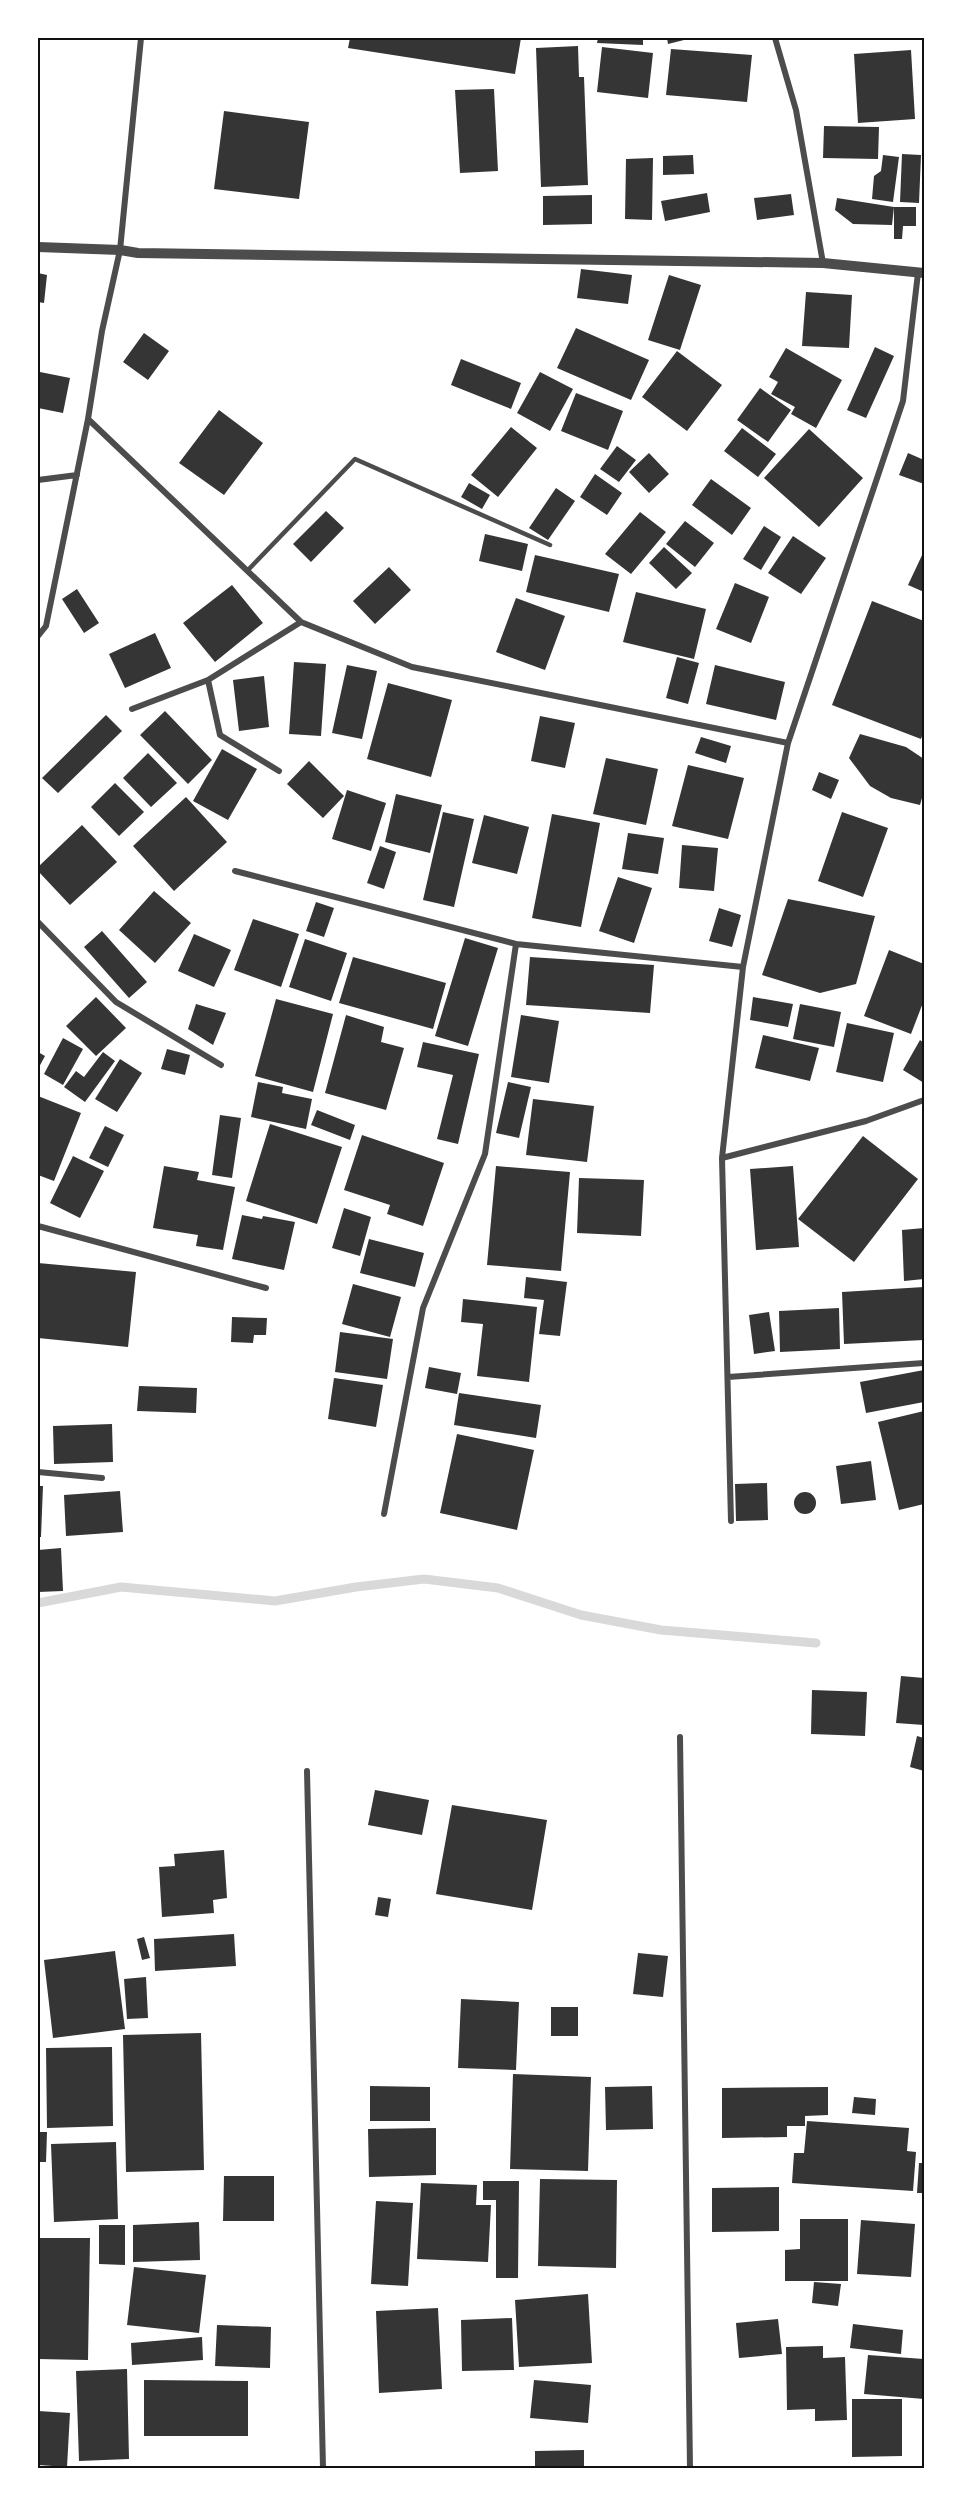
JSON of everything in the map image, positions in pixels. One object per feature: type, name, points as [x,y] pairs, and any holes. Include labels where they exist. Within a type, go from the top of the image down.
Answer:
[{"type":"street","points":[[38,636],[46,626],[88,419],[102,331],[120,250],[141,38]]},
{"type":"street","points":[[775,38],[796,110],[822,263]]},
{"type":"street","points":[[38,247],[120,250],[150,254],[822,263],[921,273],[903,401],[788,743],[743,967],[723,1158],[731,1521]]},
{"type":"street","points":[[88,419],[301,622],[412,667],[788,743]]},
{"type":"street","points":[[38,480],[77,475]]},
{"type":"street","points":[[132,709],[208,680],[301,622]]},
{"type":"street","points":[[208,680],[220,735],[279,771]]},
{"type":"street","points":[[235,871],[516,944],[743,967]]},
{"type":"street","points":[[38,922],[116,1002],[221,1065]]},
{"type":"street","points":[[384,1515],[423,1308],[484,1154],[516,944]]},
{"type":"street","points":[[723,1158],[866,1121],[924,1100]]},
{"type":"street","points":[[38,1226],[266,1288]]},
{"type":"street","points":[[728,1377],[924,1363]]},
{"type":"street","points":[[38,1472],[102,1478]]},
{"type":"street","points":[[680,1737],[690,2469]]},
{"type":"street","points":[[307,1771],[323,2469]]},
{"type":"lane","points":[[248,571],[355,459],[550,545]]},
{"type":"building","points":[[350,38],[521,38],[515,74],[348,48]]},
{"type":"building","points":[[598,38],[643,38],[643,45],[597,43]]},
{"type":"building","points":[[667,38],[692,38],[668,44]]},
{"type":"building","points":[[578,46],[579,77],[584,77],[588,185],[541,187],[536,48]]},
{"type":"building","points":[[602,47],[653,53],[648,98],[597,92]]},
{"type":"building","points":[[671,49],[752,55],[747,102],[666,95]]},
{"type":"building","points":[[911,50],[915,119],[858,123],[854,54]]},
{"type":"building","points":[[494,89],[498,171],[460,173],[455,90]]},
{"type":"building","points":[[224,111],[309,122],[299,199],[214,189]]},
{"type":"building","points":[[824,126],[879,127],[878,159],[823,158]]},
{"type":"building","points":[[902,154],[921,155],[919,203],[900,202]]},
{"type":"building","points":[[693,155],[694,174],[663,175],[663,156]]},
{"type":"building","points":[[883,155],[899,157],[893,202],[872,199],[874,176],[881,171]]},
{"type":"building","points":[[653,158],[652,220],[625,219],[626,159]]},
{"type":"building","points":[[707,193],[710,212],[665,221],[661,201]]},
{"type":"building","points":[[791,194],[794,215],[757,220],[754,198]]},
{"type":"building","points":[[592,195],[592,224],[543,225],[543,196]]},
{"type":"building","points":[[837,198],[894,207],[892,225],[853,224],[835,210]]},
{"type":"building","points":[[894,207],[916,207],[916,226],[903,226],[902,239],[894,239]]},
{"type":"building","points":[[581,269],[632,275],[628,304],[577,298]]},
{"type":"building","points":[[38,273],[47,275],[44,303],[38,302]]},
{"type":"building","points":[[669,275],[701,285],[680,350],[648,340]]},
{"type":"building","points":[[806,292],[852,295],[849,348],[802,346]]},
{"type":"building","points":[[576,328],[649,360],[631,400],[557,368]]},
{"type":"building","points":[[144,333],[169,351],[148,380],[123,362]]},
{"type":"building","points":[[875,347],[894,356],[866,418],[847,410]]},
{"type":"building","points":[[786,348],[842,380],[816,428],[791,414],[795,407],[771,394],[778,382],[769,377]]},
{"type":"building","points":[[677,351],[722,385],[687,431],[642,397]]},
{"type":"building","points":[[461,359],[521,383],[511,409],[451,385]]},
{"type":"building","points":[[40,372],[70,378],[63,413],[38,408]]},
{"type":"building","points":[[540,372],[573,389],[550,431],[517,413]]},
{"type":"building","points":[[922,380],[924,380],[924,409],[922,409]]},
{"type":"building","points":[[760,388],[791,410],[768,442],[737,420]]},
{"type":"building","points":[[576,393],[623,411],[608,450],[561,431]]},
{"type":"building","points":[[219,410],[263,443],[224,495],[179,463]]},
{"type":"building","points":[[511,427],[537,448],[498,497],[471,475]]},
{"type":"building","points":[[742,428],[776,454],[758,477],[724,451]]},
{"type":"building","points":[[809,429],[863,478],[819,527],[764,478]]},
{"type":"building","points":[[617,446],[636,460],[619,482],[600,469]]},
{"type":"building","points":[[649,453],[669,474],[649,493],[629,472]]},
{"type":"building","points":[[908,453],[924,460],[924,484],[899,475]]},
{"type":"building","points":[[595,474],[622,493],[607,515],[580,497]]},
{"type":"building","points":[[711,479],[751,508],[732,535],[692,505]]},
{"type":"building","points":[[469,483],[490,495],[482,509],[461,497]]},
{"type":"building","points":[[556,488],[575,501],[548,540],[529,528]]},
{"type":"building","points":[[326,511],[344,528],[311,562],[293,544]]},
{"type":"building","points":[[640,512],[666,532],[631,574],[605,554]]},
{"type":"building","points":[[685,521],[714,543],[695,567],[666,544]]},
{"type":"building","points":[[764,526],[781,537],[761,570],[743,559]]},
{"type":"building","points":[[485,534],[528,544],[522,571],[479,561]]},
{"type":"building","points":[[793,536],[826,558],[801,594],[768,573]]},
{"type":"building","points":[[664,547],[692,573],[676,589],[649,563]]},
{"type":"building","points":[[924,551],[924,592],[908,585]]},
{"type":"building","points":[[535,555],[619,574],[609,612],[526,592]]},
{"type":"building","points":[[389,567],[411,590],[375,624],[353,601]]},
{"type":"building","points":[[735,583],[769,597],[751,643],[716,629]]},
{"type":"building","points":[[232,585],[263,623],[215,662],[183,623]]},
{"type":"building","points":[[77,589],[99,623],[84,633],[62,599]]},
{"type":"building","points":[[636,592],[706,609],[694,659],[623,642]]},
{"type":"building","points":[[516,598],[565,616],[545,670],[496,652]]},
{"type":"building","points":[[872,601],[924,621],[924,731],[921,739],[832,705]]},
{"type":"building","points":[[155,633],[171,668],[125,688],[109,654]]},
{"type":"building","points":[[677,657],[699,663],[688,704],[666,698]]},
{"type":"building","points":[[294,662],[326,664],[321,736],[289,734]]},
{"type":"building","points":[[347,665],[377,671],[362,739],[332,733]]},
{"type":"building","points":[[715,665],[785,682],[776,720],[706,704]]},
{"type":"building","points":[[264,676],[269,727],[239,731],[233,680]]},
{"type":"building","points":[[388,683],[452,700],[431,777],[367,759]]},
{"type":"building","points":[[165,711],[212,760],[188,784],[140,735]]},
{"type":"building","points":[[106,715],[122,731],[58,793],[42,778]]},
{"type":"building","points":[[540,716],[575,723],[565,768],[531,761]]},
{"type":"building","points":[[860,734],[906,747],[924,759],[924,791],[920,805],[891,798],[870,786],[849,758]]},
{"type":"building","points":[[701,737],[731,746],[726,763],[695,753]]},
{"type":"building","points":[[222,749],[257,769],[228,820],[193,801]]},
{"type":"building","points":[[148,753],[177,783],[151,807],[123,778]]},
{"type":"building","points":[[606,758],[658,769],[646,825],[593,814]]},
{"type":"building","points":[[309,761],[344,796],[323,818],[287,784]]},
{"type":"building","points":[[688,765],[744,778],[728,839],[672,826]]},
{"type":"building","points":[[819,772],[839,780],[831,799],[812,790]]},
{"type":"building","points":[[115,783],[144,812],[119,836],[91,807]]},
{"type":"building","points":[[347,790],[386,803],[371,851],[332,839]]},
{"type":"building","points":[[396,794],[442,805],[430,853],[385,842]]},
{"type":"building","points":[[186,797],[227,842],[174,891],[133,846]]},
{"type":"building","points":[[443,812],[474,819],[454,907],[423,900]]},
{"type":"building","points":[[842,812],[888,828],[863,897],[818,881]]},
{"type":"building","points":[[552,814],[600,823],[581,927],[532,918]]},
{"type":"building","points":[[484,815],[529,827],[517,874],[472,863]]},
{"type":"building","points":[[82,825],[117,862],[70,905],[38,871],[38,867]]},
{"type":"building","points":[[628,833],[664,838],[658,874],[622,869]]},
{"type":"building","points":[[682,845],[718,848],[714,891],[679,888]]},
{"type":"building","points":[[380,846],[396,852],[384,889],[367,883]]},
{"type":"building","points":[[618,877],[652,888],[634,943],[599,931]]},
{"type":"building","points":[[154,891],[191,923],[155,963],[119,930]]},
{"type":"building","points":[[788,899],[875,916],[856,984],[820,993],[762,975]]},
{"type":"building","points":[[316,902],[334,908],[324,937],[306,931]]},
{"type":"building","points":[[719,908],[741,915],[732,947],[709,941]]},
{"type":"building","points":[[253,919],[299,934],[281,987],[234,970]]},
{"type":"building","points":[[102,931],[147,982],[129,998],[84,947]]},
{"type":"building","points":[[194,934],[231,950],[214,987],[178,971]]},
{"type":"building","points":[[465,938],[498,948],[468,1046],[435,1036]]},
{"type":"building","points":[[305,939],[347,953],[331,1001],[289,987]]},
{"type":"building","points":[[889,950],[924,964],[924,1000],[911,1034],[864,1016]]},
{"type":"building","points":[[353,957],[446,983],[433,1029],[339,1003]]},
{"type":"building","points":[[530,957],[654,965],[650,1013],[526,1005]]},
{"type":"building","points":[[96,997],[126,1028],[96,1056],[66,1026]]},
{"type":"building","points":[[753,997],[793,1004],[788,1027],[750,1020]]},
{"type":"building","points":[[276,999],[333,1014],[313,1092],[255,1076]]},
{"type":"building","points":[[196,1004],[226,1013],[213,1045],[188,1029]]},
{"type":"building","points":[[800,1004],[841,1012],[834,1047],[793,1039]]},
{"type":"building","points":[[346,1015],[384,1027],[381,1042],[404,1048],[386,1110],[325,1093]]},
{"type":"building","points":[[521,1015],[559,1021],[549,1083],[511,1077]]},
{"type":"building","points":[[847,1023],[894,1033],[883,1082],[836,1072]]},
{"type":"building","points":[[763,1035],[819,1048],[810,1081],[755,1068]]},
{"type":"building","points":[[63,1038],[83,1049],[63,1085],[44,1074]]},
{"type":"building","points":[[920,1040],[924,1043],[924,1083],[903,1070]]},
{"type":"building","points":[[423,1042],[479,1054],[458,1144],[437,1139],[453,1075],[417,1067]]},
{"type":"building","points":[[167,1049],[190,1055],[185,1075],[161,1069]]},
{"type":"building","points":[[38,1052],[45,1056],[38,1069]]},
{"type":"building","points":[[103,1052],[115,1061],[85,1102],[64,1087],[76,1071],[84,1077]]},
{"type":"building","points":[[120,1059],[142,1073],[117,1112],[95,1099]]},
{"type":"building","points":[[258,1082],[283,1087],[282,1093],[312,1099],[306,1129],[251,1117]]},
{"type":"building","points":[[508,1082],[531,1087],[519,1138],[496,1133]]},
{"type":"building","points":[[38,1096],[81,1113],[54,1181],[38,1175]]},
{"type":"building","points":[[533,1099],[594,1106],[587,1162],[526,1155]]},
{"type":"building","points":[[317,1110],[355,1125],[350,1140],[311,1125]]},
{"type":"building","points":[[220,1115],[241,1118],[232,1178],[212,1175]]},
{"type":"building","points":[[270,1124],[342,1147],[317,1224],[246,1201]]},
{"type":"building","points":[[105,1126],[124,1135],[108,1167],[89,1158]]},
{"type":"building","points":[[362,1135],[444,1163],[423,1226],[387,1214],[390,1205],[344,1190]]},
{"type":"building","points":[[863,1136],[918,1179],[854,1262],[798,1219]]},
{"type":"building","points":[[73,1156],[104,1171],[80,1218],[50,1203]]},
{"type":"building","points":[[164,1166],[199,1172],[197,1180],[235,1187],[223,1250],[196,1246],[198,1235],[153,1228]]},
{"type":"building","points":[[496,1166],[570,1172],[561,1271],[487,1265]]},
{"type":"building","points":[[793,1166],[799,1247],[756,1250],[750,1169]]},
{"type":"building","points":[[579,1178],[644,1180],[641,1236],[577,1233]]},
{"type":"building","points":[[344,1208],[371,1217],[360,1256],[332,1248]]},
{"type":"building","points":[[242,1215],[295,1222],[284,1270],[232,1259]]},
{"type":"building","points":[[924,1228],[924,1279],[904,1281],[902,1230]]},
{"type":"building","points":[[369,1239],[424,1253],[415,1287],[360,1273]]},
{"type":"building","points":[[38,1263],[136,1272],[128,1347],[38,1338]]},
{"type":"building","points":[[526,1277],[567,1282],[560,1336],[539,1334],[544,1300],[524,1298]]},
{"type":"building","points":[[353,1284],[401,1297],[390,1337],[342,1324]]},
{"type":"building","points":[[924,1287],[924,1340],[844,1344],[842,1292]]},
{"type":"building","points":[[463,1299],[537,1307],[529,1382],[477,1376],[483,1324],[461,1322]]},
{"type":"building","points":[[839,1308],[840,1349],[780,1352],[779,1311]]},
{"type":"building","points":[[769,1312],[775,1351],[754,1354],[749,1315]]},
{"type":"building","points":[[232,1317],[267,1318],[266,1335],[254,1335],[253,1343],[231,1342]]},
{"type":"building","points":[[340,1332],[393,1339],[387,1379],[335,1372]]},
{"type":"building","points":[[429,1367],[461,1373],[457,1394],[425,1388]]},
{"type":"building","points":[[924,1370],[924,1402],[866,1413],[860,1382]]},
{"type":"building","points":[[334,1378],[383,1385],[376,1427],[328,1419]]},
{"type":"building","points":[[139,1386],[197,1388],[196,1413],[137,1411]]},
{"type":"building","points":[[459,1393],[541,1405],[536,1438],[454,1425]]},
{"type":"building","points":[[924,1411],[924,1504],[899,1510],[878,1422]]},
{"type":"building","points":[[112,1424],[113,1462],[54,1464],[53,1426]]},
{"type":"building","points":[[457,1434],[534,1450],[517,1530],[440,1513]]},
{"type":"building","points":[[871,1461],[876,1500],[841,1504],[836,1466]]},
{"type":"building","points":[[767,1483],[768,1520],[736,1521],[735,1484]]},
{"type":"building","points":[[38,1486],[43,1486],[41,1537],[38,1537]]},
{"type":"building","points":[[120,1491],[123,1532],[66,1536],[64,1495]]},
{"type":"building","points":[[805,1492],[813,1495],[816,1503],[813,1511],[805,1514],[797,1511],[794,1503],[797,1495]]},
{"type":"building","points":[[61,1548],[63,1591],[38,1592],[38,1550]]},
{"type":"building","points":[[901,1676],[924,1678],[924,1725],[896,1723]]},
{"type":"building","points":[[812,1690],[867,1692],[865,1736],[811,1734]]},
{"type":"building","points":[[917,1736],[924,1738],[924,1771],[910,1767]]},
{"type":"building","points":[[375,1790],[429,1800],[422,1835],[368,1825]]},
{"type":"building","points":[[452,1805],[547,1820],[532,1910],[436,1894]]},
{"type":"building","points":[[224,1850],[227,1898],[213,1900],[214,1913],[162,1917],[159,1867],[175,1866],[174,1854]]},
{"type":"building","points":[[378,1897],[391,1899],[388,1917],[375,1915]]},
{"type":"building","points":[[234,1934],[236,1966],[155,1971],[154,1939]]},
{"type":"building","points":[[144,1937],[150,1958],[142,1960],[137,1939]]},
{"type":"building","points":[[115,1951],[125,2029],[53,2038],[44,1960]]},
{"type":"building","points":[[638,1953],[668,1956],[663,1997],[633,1994]]},
{"type":"building","points":[[146,1977],[148,2018],[127,2019],[124,1979]]},
{"type":"building","points":[[461,1999],[519,2002],[516,2070],[458,2068]]},
{"type":"building","points":[[551,2007],[578,2007],[578,2036],[551,2036]]},
{"type":"building","points":[[201,2033],[204,2170],[126,2172],[123,2035]]},
{"type":"building","points":[[112,2047],[113,2126],[47,2128],[46,2048]]},
{"type":"building","points":[[513,2074],[591,2077],[588,2171],[510,2169]]},
{"type":"building","points":[[370,2086],[430,2087],[430,2121],[370,2121]]},
{"type":"building","points":[[652,2086],[653,2129],[606,2130],[605,2087]]},
{"type":"building","points":[[828,2087],[828,2115],[805,2116],[805,2126],[787,2126],[787,2137],[722,2138],[722,2088]]},
{"type":"building","points":[[854,2097],[876,2099],[875,2115],[852,2113]]},
{"type":"building","points":[[807,2121],[909,2128],[907,2151],[916,2152],[913,2191],[792,2183],[794,2153],[804,2153]]},
{"type":"building","points":[[436,2128],[436,2175],[369,2177],[368,2129]]},
{"type":"building","points":[[38,2132],[47,2132],[46,2162],[38,2162]]},
{"type":"building","points":[[116,2142],[118,2219],[54,2222],[51,2144]]},
{"type":"building","points":[[919,2163],[924,2163],[924,2193],[917,2193]]},
{"type":"building","points":[[224,2176],[274,2176],[274,2221],[223,2221]]},
{"type":"building","points":[[540,2179],[617,2180],[616,2268],[538,2266]]},
{"type":"building","points":[[483,2181],[519,2181],[518,2278],[496,2278],[496,2200],[483,2200]]},
{"type":"building","points":[[421,2183],[477,2185],[476,2205],[491,2205],[488,2262],[417,2259]]},
{"type":"building","points":[[779,2187],[779,2231],[712,2232],[712,2188]]},
{"type":"building","points":[[376,2201],[413,2203],[408,2286],[371,2284]]},
{"type":"building","points":[[800,2219],[848,2219],[848,2281],[785,2281],[785,2250],[800,2249]]},
{"type":"building","points":[[861,2220],[915,2224],[911,2277],[857,2274]]},
{"type":"building","points":[[199,2222],[200,2260],[133,2262],[133,2225]]},
{"type":"building","points":[[99,2225],[125,2225],[125,2265],[99,2264]]},
{"type":"building","points":[[38,2238],[90,2238],[88,2360],[38,2359]]},
{"type":"building","points":[[134,2267],[206,2275],[199,2333],[127,2325]]},
{"type":"building","points":[[814,2282],[841,2284],[838,2306],[812,2303]]},
{"type":"building","points":[[588,2294],[592,2363],[519,2367],[515,2300]]},
{"type":"building","points":[[438,2308],[442,2389],[379,2393],[376,2311]]},
{"type":"building","points":[[512,2318],[514,2370],[462,2371],[461,2320]]},
{"type":"building","points":[[778,2319],[782,2354],[739,2358],[736,2323]]},
{"type":"building","points":[[853,2324],[903,2330],[901,2354],[850,2348]]},
{"type":"building","points":[[217,2325],[271,2327],[270,2368],[215,2366]]},
{"type":"building","points":[[202,2337],[203,2360],[132,2365],[131,2343]]},
{"type":"building","points":[[823,2346],[823,2358],[845,2357],[847,2420],[815,2421],[815,2409],[787,2410],[786,2347]]},
{"type":"building","points":[[868,2355],[924,2359],[924,2399],[864,2394]]},
{"type":"building","points":[[127,2369],[129,2459],[79,2461],[76,2371]]},
{"type":"building","points":[[144,2380],[248,2381],[248,2436],[144,2436]]},
{"type":"building","points":[[534,2380],[591,2385],[588,2423],[530,2418]]},
{"type":"building","points":[[852,2399],[902,2399],[902,2456],[852,2457]]},
{"type":"building","points":[[38,2411],[70,2413],[67,2467],[38,2465]]},
{"type":"building","points":[[584,2450],[584,2468],[535,2468],[535,2451]]},
{"type":"waterway","points":[[38,1603],[121,1587],[275,1601],[356,1587],[424,1579],[498,1588],[581,1615],[661,1630],[816,1643]]}]
